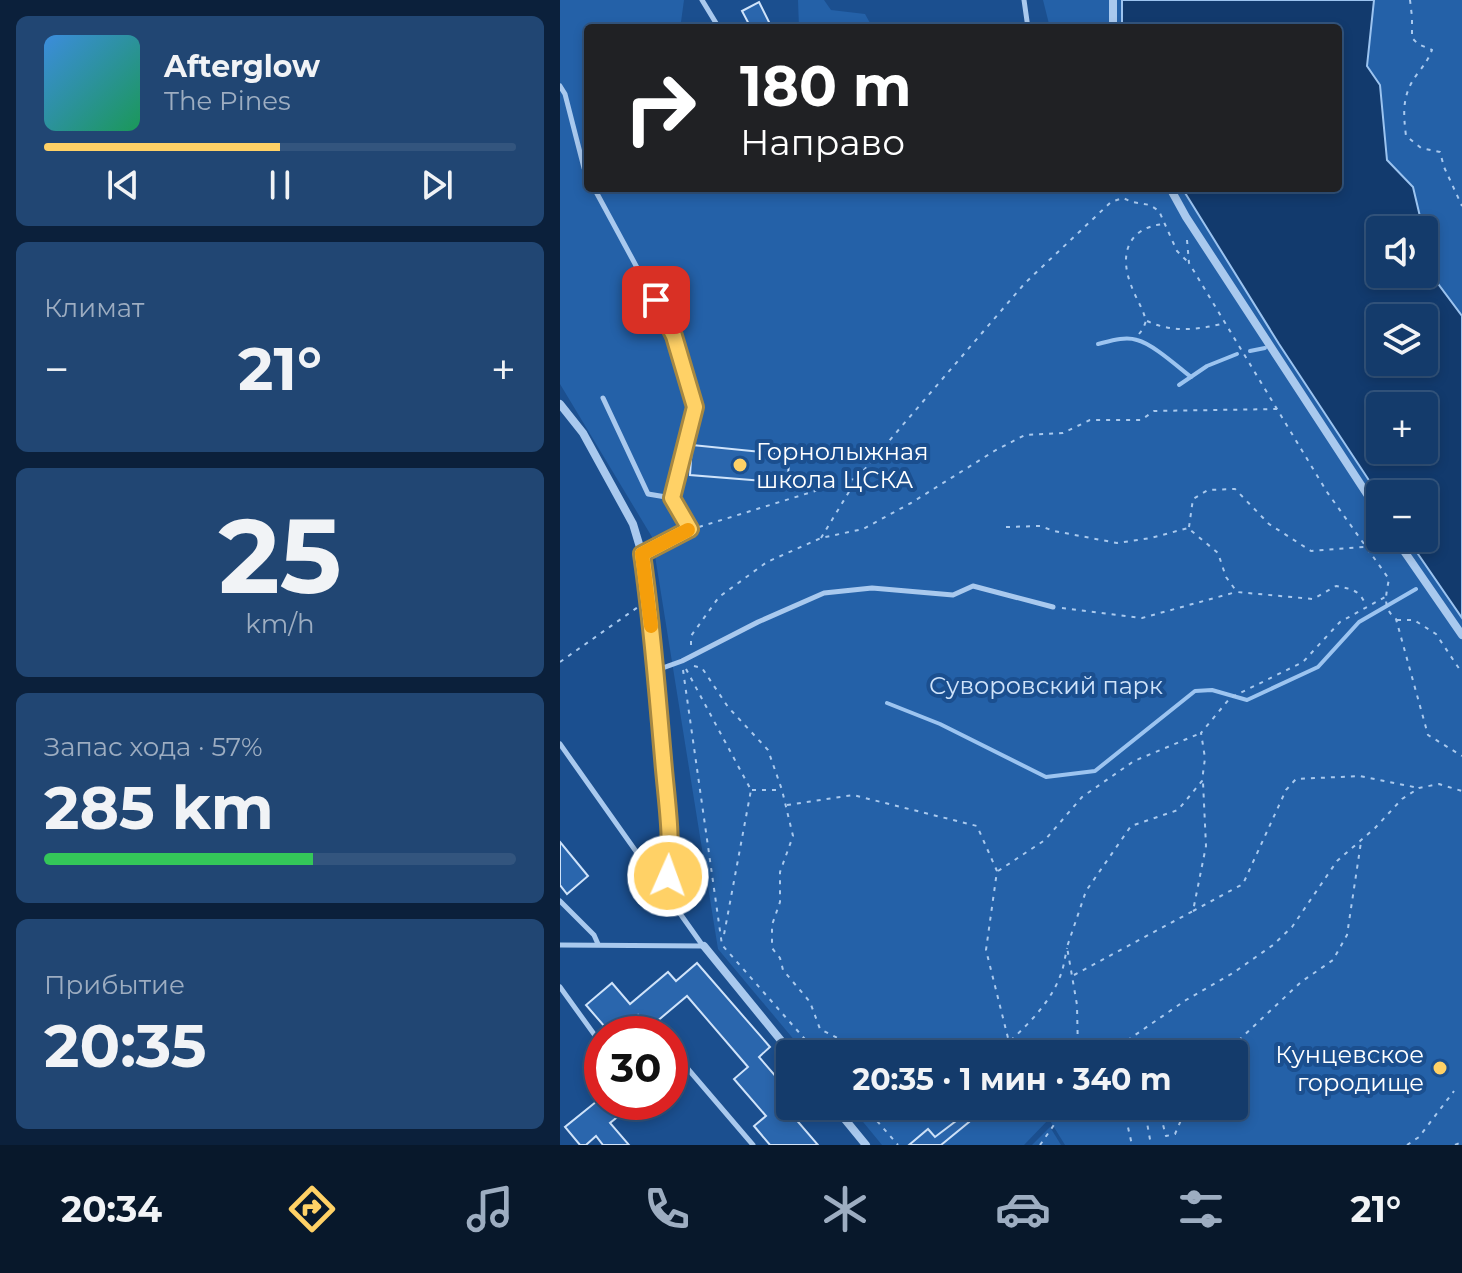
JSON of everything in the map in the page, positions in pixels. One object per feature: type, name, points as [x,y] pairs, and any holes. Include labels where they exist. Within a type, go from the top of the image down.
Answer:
[{"type":"street","points":[[1113,0],[1113,24]]},
{"type":"street","points":[[1172,192],[1366,493]]},
{"type":"street","points":[[560,404],[583,433],[633,524],[642,554],[656,671],[671,855],[665,892]]},
{"type":"street","points":[[1405,552],[1462,635]]},
{"type":"street","points":[[704,946],[781,1040]]},
{"type":"street","points":[[845,1120],[866,1145]]},
{"type":"lane","points":[[702,0],[717,24]]},
{"type":"lane","points":[[1024,0],[1027,24]]},
{"type":"lane","points":[[560,86],[565,94],[584,168]]},
{"type":"lane","points":[[596,192],[674,336],[695,407],[672,498],[690,529],[642,554]]},
{"type":"lane","points":[[603,398],[648,494],[672,498]]},
{"type":"lane","points":[[656,671],[824,593],[872,588],[953,595],[973,586],[1053,607]]},
{"type":"lane","points":[[560,744],[704,946]]},
{"type":"lane","points":[[560,901],[594,935],[599,945]]},
{"type":"lane","points":[[560,945],[704,946]]},
{"type":"lane","points":[[560,987],[584,1020]]},
{"type":"lane","points":[[688,1069],[753,1145]]},
{"type":"path","points":[[1410,0],[1412,38],[1432,50],[1407,93],[1403,111],[1406,136],[1421,148],[1440,152],[1462,206]]},
{"type":"path","points":[[821,538],[858,477],[1025,283],[1097,214],[1111,202],[1123,198],[1150,205],[1159,211],[1177,251],[1189,263],[1327,492],[1389,579],[1385,597],[1389,614],[1396,619],[1414,620],[1436,634],[1462,673]]},
{"type":"path","points":[[1186,217],[1189,263]]},
{"type":"path","points":[[1164,224],[1147,226],[1131,239],[1126,252],[1131,287],[1146,321],[1162,328],[1182,330],[1225,323]]},
{"type":"path","points":[[1139,334],[1146,321]]},
{"type":"path","points":[[689,657],[691,636],[719,597],[767,562],[821,538],[863,529],[1025,435],[1063,433],[1090,420],[1141,420],[1154,411],[1277,409]]},
{"type":"path","points":[[690,529],[858,477]]},
{"type":"path","points":[[1188,528],[1193,499],[1208,490],[1235,489],[1269,524],[1311,551],[1365,546]]},
{"type":"path","points":[[1006,527],[1040,526],[1117,543],[1188,528]]},
{"type":"path","points":[[1188,528],[1218,553],[1226,577],[1237,592]]},
{"type":"path","points":[[1053,607],[1142,618],[1237,592],[1313,599],[1336,586],[1352,589],[1363,596],[1366,608]]},
{"type":"path","points":[[997,871],[1045,840],[1082,797],[1134,761],[1201,733],[1230,698],[1303,662],[1340,622],[1385,597]]},
{"type":"path","points":[[560,662],[648,599]]},
{"type":"path","points":[[1396,619],[1428,735],[1462,756]]},
{"type":"path","points":[[682,661],[751,790],[722,945]]},
{"type":"path","points":[[682,661],[702,668],[728,707],[768,750],[793,836],[780,872],[780,902],[772,925],[772,948],[780,958],[783,970],[810,1002],[820,1029],[841,1040]]},
{"type":"path","points":[[682,661],[722,945],[806,1040]]},
{"type":"path","points":[[1193,911],[1206,846],[1202,781],[1205,758],[1201,733]]},
{"type":"path","points":[[1072,976],[1243,884],[1286,790],[1296,779],[1360,776],[1419,788]]},
{"type":"path","points":[[1011,1040],[1047,1002],[1061,974],[1086,891],[1131,826],[1178,810],[1202,781]]},
{"type":"path","points":[[1128,1040],[1273,945],[1292,927],[1337,861],[1402,799],[1419,788],[1439,784],[1462,791]]},
{"type":"path","points":[[751,790],[782,790]]},
{"type":"path","points":[[786,805],[853,795],[977,826],[997,871],[986,950],[1008,1040]]},
{"type":"path","points":[[1239,1040],[1301,982],[1333,960],[1347,935],[1361,840]]},
{"type":"path","points":[[1067,947],[1077,1005],[1078,1040]]},
{"type":"path","points":[[1407,1145],[1419,1137],[1454,1091]]},
{"type":"path","points":[[876,1120],[898,1145]]},
{"type":"path","points":[[1040,1145],[1058,1120]]},
{"type":"path","points":[[1126,1120],[1132,1145]]},
{"type":"path","points":[[1147,1120],[1151,1145]]},
{"type":"path","points":[[1162,1120],[1166,1136],[1175,1134],[1181,1120]]},
{"type":"path","points":[[1045,1140],[1048,1145]]},
{"type":"path","points":[[1455,1145],[1462,1142]]},
{"type":"green space","name":"Суворовский парк","points":[[560,0],[684,0],[681,24],[584,24],[584,192],[1184,192],[1369,480],[1366,480],[1366,552],[1417,552],[1462,618],[1462,1145],[1065,1145],[1050,1120],[1248,1120],[1248,1040],[794,1040],[718,949],[652,537],[560,384]]},
{"type":"green space","points":[[798,0],[824,0],[831,10],[865,14],[871,24],[799,24]]},
{"type":"green space","points":[[1043,0],[1122,0],[1122,24],[1049,24]]},
{"type":"green space","points":[[1374,0],[1462,0],[1462,315],[1438,283],[1438,216],[1420,216],[1413,187],[1387,160],[1380,85],[1367,66]]},
{"type":"green space","name":"Суворовский парк","points":[[861,1120],[1048,1120],[1024,1145],[882,1145]]},
{"type":"green space","points":[[1050,1127],[1061,1145],[1032,1145]]},
{"type":"shaded area","points":[[1122,0],[1374,0],[1367,66],[1380,85],[1387,160],[1413,187],[1420,216],[1366,216],[1366,288],[1438,288],[1438,284],[1462,316],[1462,618],[1417,552],[1438,552],[1438,480],[1369,480],[1184,192],[1342,192],[1342,24],[1122,24]]},
{"type":"building","points":[[759,2],[770,24],[749,24],[742,11]]},
{"type":"building","name":"Горнолыжная школа ЦСКА","points":[[692,445],[790,455],[787,483],[690,475]]},
{"type":"building","points":[[560,842],[588,876],[567,894],[560,885]]},
{"type":"building","points":[[697,963],[770,1047],[759,1057],[776,1077],[776,1120],[796,1120],[818,1145],[770,1145],[754,1126],[766,1116],[734,1079],[748,1067],[687,996],[663,1016],[595,1016],[586,1005],[612,983],[630,1004],[668,972],[676,981]]},
{"type":"building","points":[[584,1112],[584,1120],[614,1120],[610,1123],[629,1145],[603,1145],[596,1136],[586,1145],[580,1145],[565,1127]]},
{"type":"building","points":[[957,1120],[969,1122],[941,1145],[909,1145],[928,1129],[935,1137]]},
{"type":"waterway","points":[[1098,344],[1123,339],[1143,342],[1191,377]]},
{"type":"waterway","points":[[1250,351],[1265,348]]},
{"type":"waterway","points":[[1179,385],[1207,366],[1237,354]]},
{"type":"waterway","points":[[887,703],[940,724],[1046,777],[1095,771],[1195,691],[1212,690],[1247,700],[1318,667],[1359,622],[1416,589]]},
{"type":"slow traffic","points":[[651,626],[642,554],[688,530]]},
{"type":"place","name":"Горнолыжная школа ЦСКА","points":[[740,465]]},
{"type":"place","name":"Кунцевское городище","points":[[1440,1068]]},
{"type":"route","points":[[656,300],[674,336],[695,407],[672,498],[690,529],[642,554],[666,793],[671,855],[668,876]]}]
